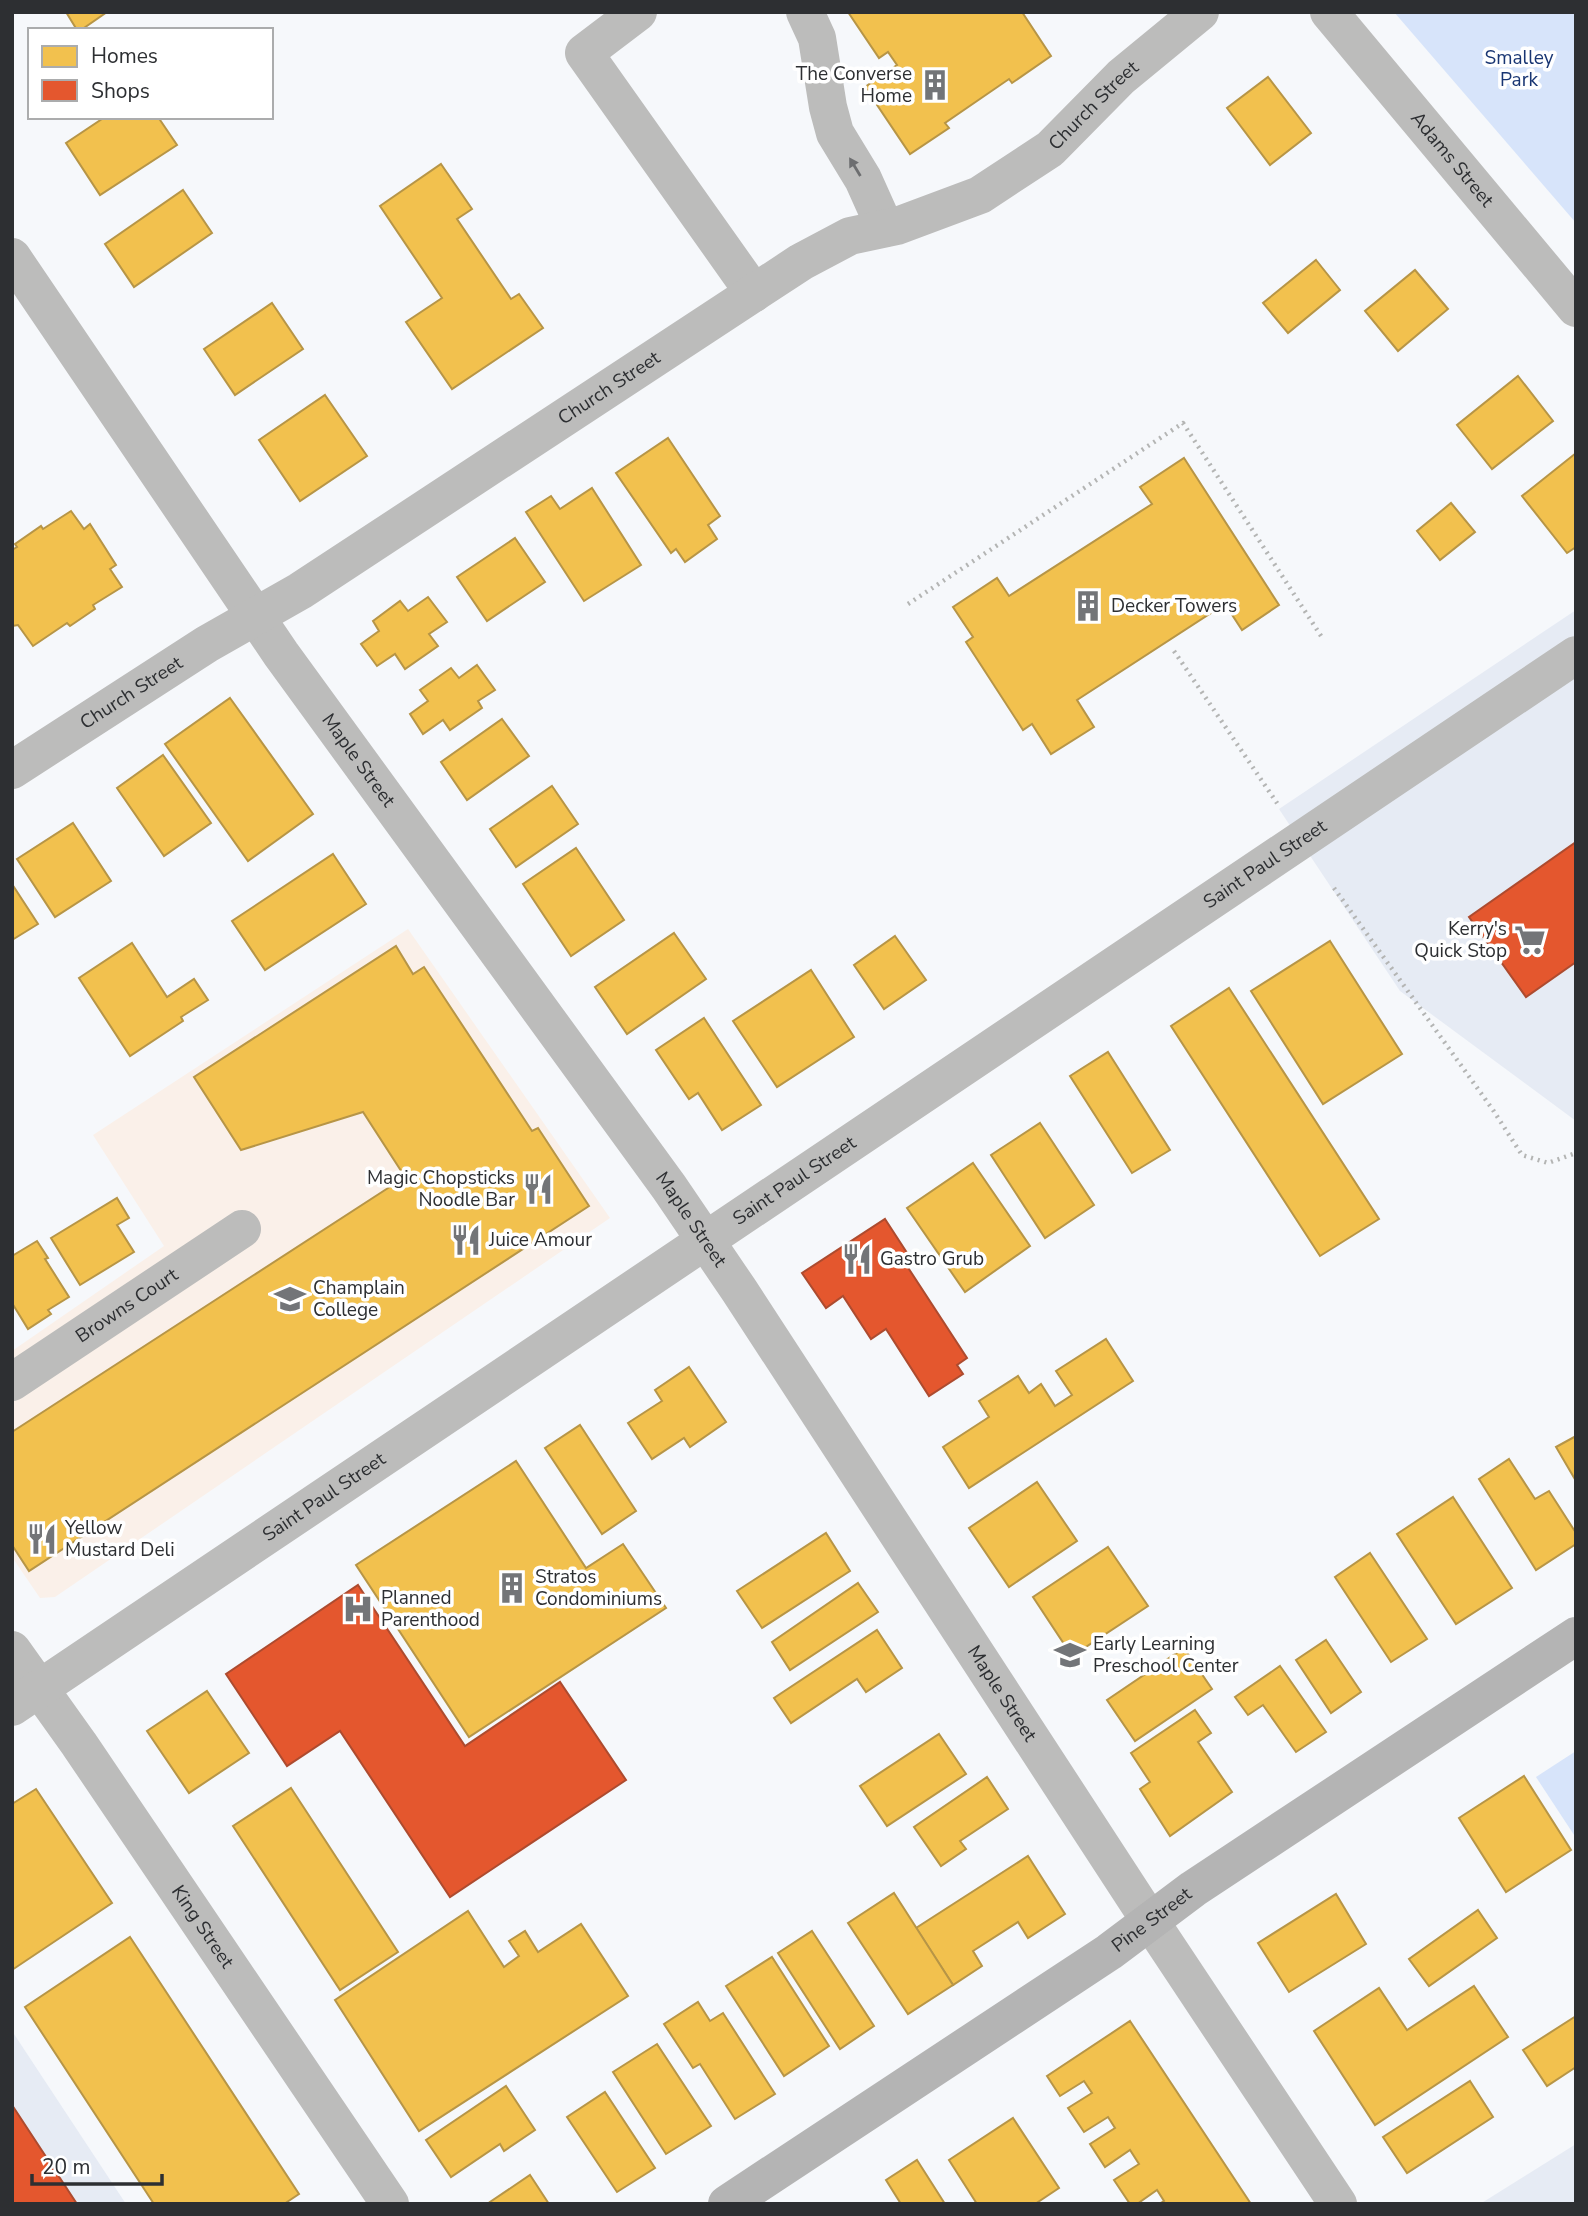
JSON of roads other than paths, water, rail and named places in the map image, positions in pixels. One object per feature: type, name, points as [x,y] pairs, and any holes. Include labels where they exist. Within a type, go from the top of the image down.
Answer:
[{"type":"main road","name":"Pine Street","points":[[727,2204],[1109,1952],[1193,1889],[1576,1636]]},
{"type":"street","points":[[638,12],[584,53],[754,293]]},
{"type":"street","points":[[804,12],[817,38],[828,107],[835,132],[863,179],[886,228]]},
{"type":"street","name":"Church Street","points":[[12,770],[207,644],[300,591],[801,262],[850,236],[886,228],[980,195],[1051,149],[1121,77],[1200,12]]},
{"type":"street","name":"Adams Street","points":[[1329,12],[1576,307]]},
{"type":"street","name":"Maple Street","points":[[12,257],[255,616],[705,1240],[1338,2204]]},
{"type":"street","name":"Saint Paul Street","points":[[26,1698],[1576,655]]},
{"type":"street","name":"Browns Court","points":[[12,1382],[243,1228]]},
{"type":"street","name":"King Street","points":[[12,1650],[26,1698],[390,2204]]},
{"type":"place","name":"The Converse Home","points":[[935,85]]},
{"type":"place","name":"Decker Towers","points":[[1088,606]]},
{"type":"place","name":"Kerry's Quick Stop","points":[[1530,940]]},
{"type":"place","name":"Magic Chopsticks Noodle Bar","points":[[538,1189]]},
{"type":"place","name":"Juice Amour","points":[[466,1240]]},
{"type":"place","name":"Gastro Grub","points":[[857,1259]]},
{"type":"place","name":"Champlain College","points":[[290,1299]]},
{"type":"place","name":"Yellow Mustard Deli","points":[[42,1539]]},
{"type":"place","name":"Stratos Condominiums","points":[[512,1588]]},
{"type":"place","name":"Planned Parenthood","points":[[358,1609]]},
{"type":"place","name":"Early Learning Preschool Center","points":[[1070,1655]]},
{"type":"park label","name":"Smalley Park","points":[[1519,69]]}]
